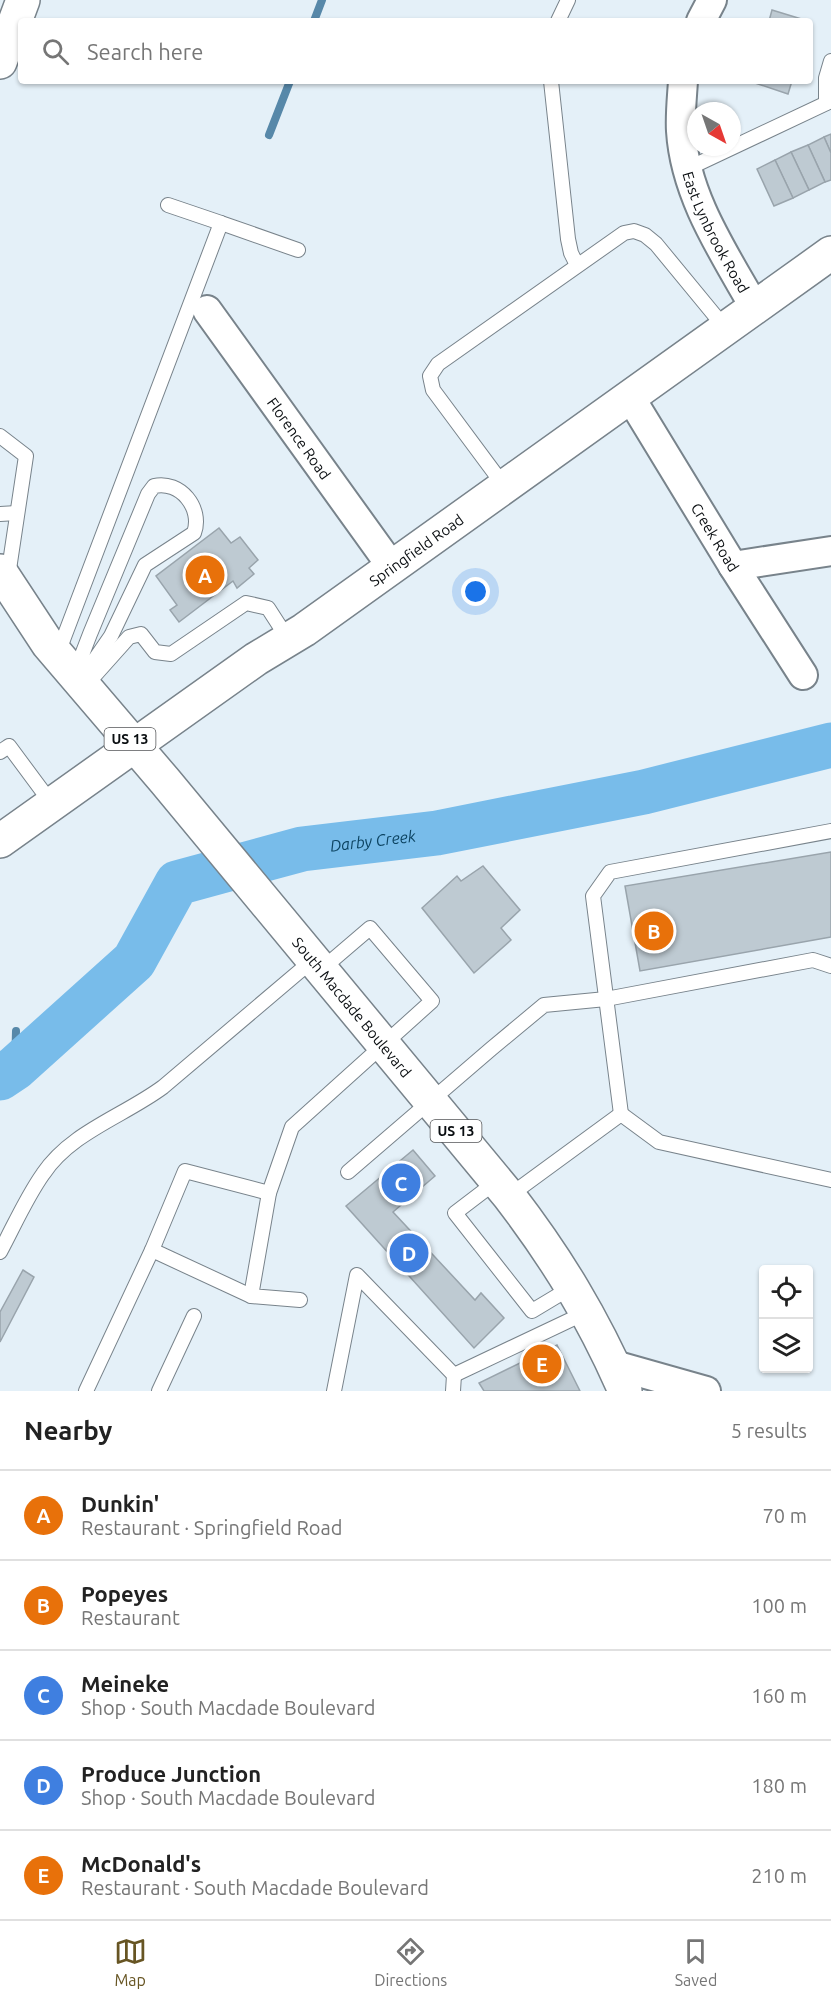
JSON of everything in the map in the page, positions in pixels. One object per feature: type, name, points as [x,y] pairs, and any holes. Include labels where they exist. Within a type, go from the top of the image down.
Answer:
[{"type":"main road","points":[[0,62],[23,0]]},
{"type":"main road","name":"Springfield Road","points":[[0,841],[256,659],[392,567],[831,253]]},
{"type":"main road","name":"South Macdade Boulevard","points":[[2,587],[503,1188],[534,1228],[579,1299],[620,1378]]},
{"type":"street","points":[[703,18],[712,0]]},
{"type":"street","name":"East Lynbrook Road","points":[[683,84],[681,131],[693,186],[704,215],[755,308]]},
{"type":"street","name":"Florence Road","points":[[207,310],[392,567]]},
{"type":"street","name":"Creek Road","points":[[630,397],[733,566],[803,675]]},
{"type":"street","points":[[733,566],[831,551]]},
{"type":"street","points":[[620,1378],[706,1391]]},
{"type":"lane","points":[[559,18],[568,0]]},
{"type":"lane","points":[[689,168],[829,102],[826,78],[831,61]]},
{"type":"lane","points":[[551,84],[568,239],[577,265]]},
{"type":"lane","points":[[168,205],[298,250]]},
{"type":"lane","points":[[69,668],[221,223]]},
{"type":"lane","points":[[505,486],[433,390],[430,376],[438,364],[577,265],[624,233],[634,231],[645,235],[656,244],[726,329]]},
{"type":"lane","points":[[0,436],[26,456],[2,587]]},
{"type":"lane","points":[[163,484],[172,486],[185,494],[194,512],[197,525],[194,533],[145,565],[111,636],[69,668],[90,634],[148,494],[154,486],[163,484]]},
{"type":"lane","points":[[0,514],[17,513]]},
{"type":"lane","points":[[69,668],[141,634],[155,652],[171,654],[246,603],[268,608],[288,639]]},
{"type":"lane","points":[[0,752],[9,746],[52,804]]},
{"type":"lane","points":[[831,831],[610,872],[593,896],[621,1114],[659,1142],[831,1180]]},
{"type":"lane","points":[[0,1252],[43,1174],[56,1159],[98,1126],[162,1087],[318,964],[370,928],[432,1000],[292,1127],[269,1193],[251,1296]]},
{"type":"lane","points":[[348,1172],[544,1005],[606,999],[813,960],[831,966]]},
{"type":"lane","points":[[579,1299],[532,1311],[455,1213],[503,1188],[621,1114]]},
{"type":"lane","points":[[86,1391],[152,1250],[185,1171],[269,1193]]},
{"type":"lane","points":[[152,1250],[251,1296],[300,1300]]},
{"type":"lane","points":[[334,1391],[357,1275],[454,1375],[453,1391]]},
{"type":"lane","points":[[454,1375],[579,1299]]},
{"type":"lane","points":[[159,1391],[194,1316]]},
{"type":"building","points":[[772,10],[798,18],[770,18]]},
{"type":"building","points":[[758,84],[791,84],[788,94]]},
{"type":"building","points":[[831,134],[831,153],[824,137]]},
{"type":"building","points":[[824,137],[831,153],[831,180],[825,182],[808,145]]},
{"type":"building","points":[[808,145],[825,182],[809,190],[791,152]]},
{"type":"building","points":[[791,152],[809,190],[793,198],[775,160]]},
{"type":"building","points":[[775,160],[793,198],[774,206],[757,169]]},
{"type":"building","points":[[219,528],[231,543],[240,537],[258,560],[249,568],[254,574],[237,588],[233,581],[179,622],[170,610],[177,605],[156,576]]},
{"type":"building","points":[[831,852],[831,937],[640,971],[625,886]]},
{"type":"building","points":[[483,866],[520,910],[501,928],[511,940],[474,973],[422,908],[457,876],[461,881]]},
{"type":"building","points":[[413,1150],[435,1176],[393,1212],[475,1300],[481,1293],[504,1318],[474,1348],[346,1206]]},
{"type":"building","points":[[23,1270],[34,1277],[0,1342],[0,1312]]},
{"type":"building","points":[[557,1345],[580,1391],[484,1391],[479,1383]]},
{"type":"waterway","points":[[315,18],[322,0]]},
{"type":"waterway","points":[[269,135],[289,84]]},
{"type":"waterway","name":"Darby Creek","points":[[0,1078],[15,1068],[134,961],[177,883],[302,849],[437,833],[644,792],[831,745]]},
{"type":"waterway","points":[[15,1068],[16,1031]]},
{"type":"place","name":"Dunkin'","points":[[205,575]]},
{"type":"place","name":"Popeyes","points":[[654,931]]},
{"type":"place","name":"Meineke","points":[[401,1183]]},
{"type":"place","name":"Produce Junction","points":[[409,1253]]},
{"type":"place","name":"McDonald's","points":[[542,1364]]}]
